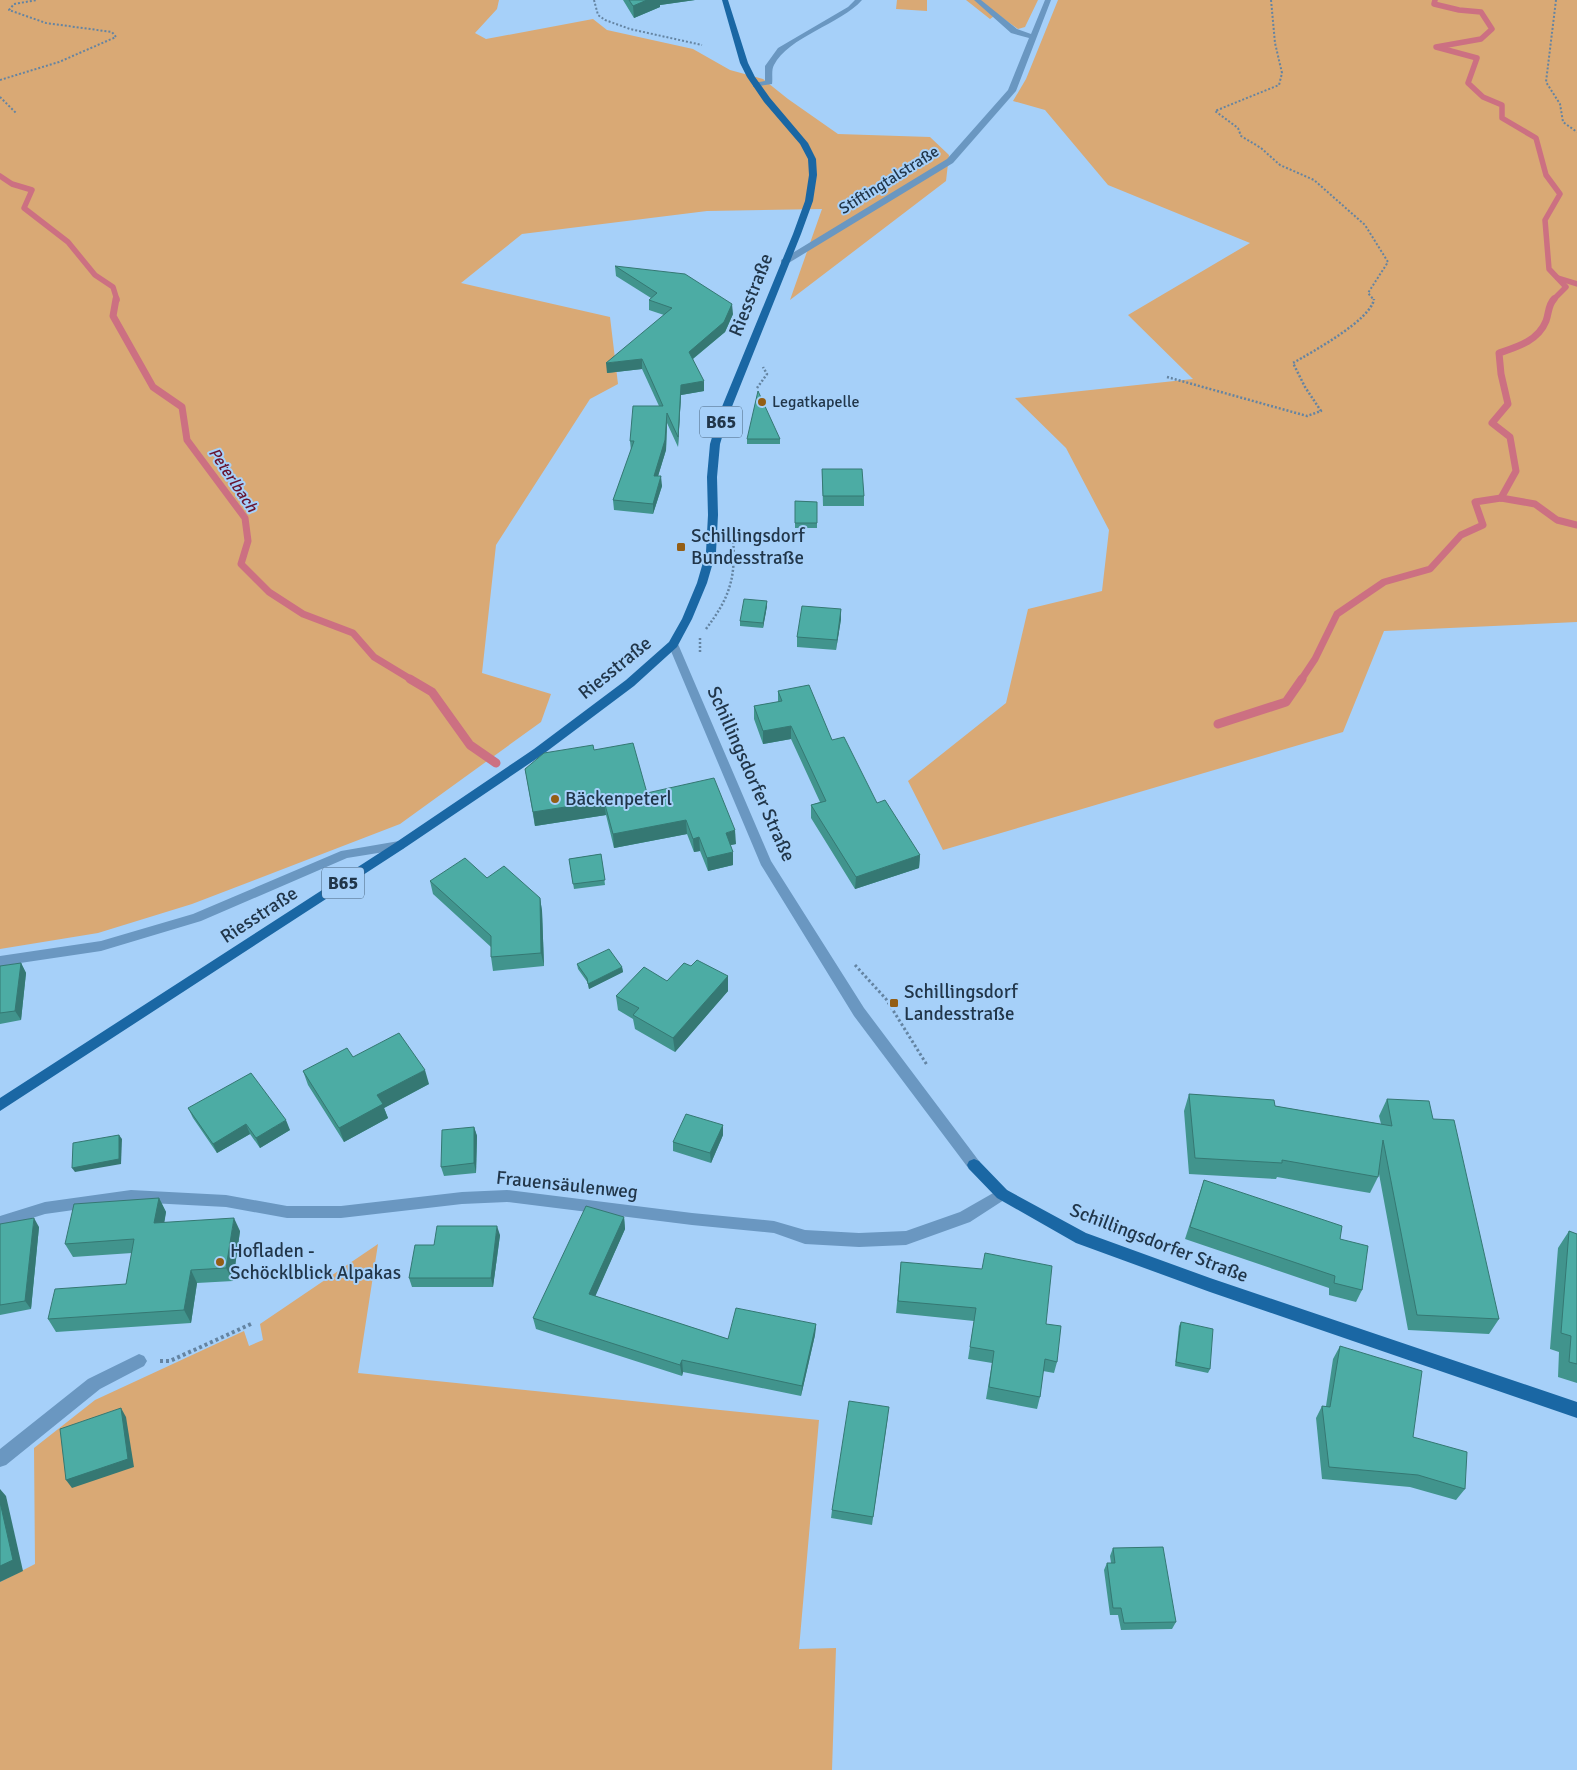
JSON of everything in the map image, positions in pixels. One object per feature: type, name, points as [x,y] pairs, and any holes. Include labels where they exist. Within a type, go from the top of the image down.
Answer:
[{"type":"main road","name":"Riesstraße","points":[[0,1105],[399,846],[538,752],[630,683],[673,644],[687,618],[702,582],[711,552],[713,515],[712,476],[715,444],[719,429],[809,201],[813,174],[812,159],[804,143],[756,85],[744,62],[725,0]]},
{"type":"main road","name":"Schillingsdorfer Straße","points":[[974,1164],[1002,1194],[1081,1238],[1219,1288],[1577,1410]]},
{"type":"street","points":[[756,85],[769,82],[769,66],[781,50],[850,8],[859,0]]},
{"type":"street","points":[[977,0],[1014,30],[1033,37]]},
{"type":"street","name":"Stiftingtalstraße","points":[[784,262],[950,161],[1012,90],[1048,0]]},
{"type":"street","name":"Schillingsdorfer Straße","points":[[673,644],[765,862],[859,1012],[974,1164]]},
{"type":"street","points":[[0,961],[101,946],[197,918],[345,854],[399,846]]},
{"type":"street","name":"Frauensäulenweg","points":[[0,1222],[45,1208],[131,1196],[226,1201],[287,1212],[341,1212],[462,1198],[507,1196],[692,1219],[774,1227],[805,1237],[859,1240],[906,1238],[965,1217],[1002,1194]]},
{"type":"street","points":[[0,1459],[94,1384],[139,1361]]},
{"type":"path","points":[[0,80],[28,73],[90,50],[116,37],[112,32],[56,25],[22,17],[9,10],[14,4],[36,0]]},
{"type":"path","points":[[594,0],[598,15],[606,20],[635,30],[702,45]]},
{"type":"path","points":[[1167,377],[1307,416],[1321,411],[1305,387],[1293,363],[1343,333],[1373,306],[1374,299],[1368,293],[1388,262],[1364,225],[1314,180],[1280,166],[1261,148],[1241,136],[1238,128],[1215,111],[1279,85],[1282,72],[1276,43],[1271,0]]},
{"type":"path","points":[[1556,0],[1546,82],[1560,104],[1563,122],[1577,132]]},
{"type":"path","points":[[0,97],[17,114]]},
{"type":"path","points":[[752,396],[767,374],[760,362]]},
{"type":"path","points":[[700,655],[700,636],[724,602],[735,576],[732,530]]},
{"type":"path","points":[[853,962],[881,993],[910,1034],[928,1067]]},
{"type":"path","points":[[139,1361],[170,1361],[251,1324]]},
{"type":"shaded area","points":[[0,0],[499,0],[497,9],[475,33],[486,39],[593,19],[607,30],[693,49],[730,70],[763,79],[838,134],[930,137],[949,155],[946,181],[790,300],[822,209],[707,211],[522,234],[461,283],[610,317],[618,384],[590,399],[496,545],[482,673],[551,694],[541,722],[400,824],[192,904],[98,933],[0,949]]},
{"type":"shaded area","points":[[897,0],[927,0],[927,11],[896,9]]},
{"type":"shaded area","points":[[966,0],[1038,0],[1025,27],[1018,29],[997,14],[990,19]]},
{"type":"shaded area","points":[[1058,0],[1577,0],[1577,622],[1384,631],[1343,732],[943,850],[908,781],[1006,703],[1028,609],[1102,591],[1109,530],[1066,448],[1015,398],[1193,379],[1128,315],[1250,243],[1108,185],[1045,110],[1013,101],[1026,79]]},
{"type":"shaded area","points":[[378,1244],[358,1373],[819,1420],[799,1649],[836,1648],[832,1770],[0,1770],[0,1582],[35,1564],[34,1448],[95,1400],[244,1331],[249,1346],[263,1340],[260,1324]]},
{"type":"building","points":[[629,0],[647,0],[633,6]]},
{"type":"building","points":[[615,266],[685,274],[732,304],[724,322],[689,352],[704,381],[681,385],[678,437],[667,413],[665,440],[654,476],[661,476],[653,504],[613,500],[634,441],[630,441],[633,406],[663,406],[642,359],[606,363],[672,308],[649,300],[657,293]]},
{"type":"building","points":[[758,391],[780,439],[747,439]]},
{"type":"building","points":[[822,469],[862,469],[864,496],[823,496]]},
{"type":"building","points":[[795,501],[817,502],[817,523],[795,523]]},
{"type":"building","points":[[744,599],[767,601],[763,623],[740,621]]},
{"type":"building","points":[[802,606],[841,609],[837,640],[797,637]]},
{"type":"building","points":[[809,685],[832,740],[844,737],[877,803],[885,800],[920,855],[856,877],[811,805],[826,801],[791,726],[763,731],[754,706],[782,701],[778,691]]},
{"type":"building","points":[[633,743],[647,793],[714,778],[735,830],[726,833],[733,852],[707,858],[699,837],[693,839],[686,820],[613,834],[604,801],[533,812],[525,769],[544,753],[593,745],[594,750]]},
{"type":"building","points":[[601,854],[605,880],[573,884],[569,859]]},
{"type":"building","points":[[465,858],[487,878],[504,866],[540,898],[541,953],[491,957],[491,936],[430,881]]},
{"type":"building","points":[[609,949],[622,967],[588,984],[587,978],[577,964]]},
{"type":"building","points":[[697,960],[728,976],[673,1038],[633,1015],[639,1008],[616,996],[644,967],[667,981],[684,963],[691,966]]},
{"type":"building","points":[[21,963],[15,1011],[0,1013],[0,966]]},
{"type":"building","points":[[399,1033],[425,1070],[377,1095],[383,1104],[339,1128],[303,1071],[347,1048],[353,1057]]},
{"type":"building","points":[[251,1073],[286,1120],[256,1138],[246,1124],[213,1144],[188,1108]]},
{"type":"building","points":[[1189,1094],[1274,1100],[1275,1106],[1392,1126],[1387,1099],[1429,1101],[1433,1119],[1454,1120],[1499,1319],[1417,1315],[1383,1140],[1378,1177],[1282,1160],[1282,1163],[1195,1158]]},
{"type":"building","points":[[686,1114],[723,1125],[710,1153],[673,1142]]},
{"type":"building","points":[[474,1127],[474,1163],[441,1167],[442,1130]]},
{"type":"building","points":[[119,1135],[119,1159],[72,1168],[73,1143]]},
{"type":"building","points":[[1204,1180],[1342,1226],[1340,1239],[1368,1246],[1362,1290],[1334,1283],[1335,1276],[1190,1227]]},
{"type":"building","points":[[159,1198],[154,1223],[234,1218],[226,1268],[191,1270],[184,1310],[48,1319],[55,1289],[126,1284],[134,1239],[65,1244],[74,1204]]},
{"type":"building","points":[[586,1206],[624,1217],[589,1294],[728,1339],[736,1308],[816,1324],[802,1386],[682,1360],[680,1365],[533,1318]]},
{"type":"building","points":[[34,1218],[25,1301],[0,1305],[0,1224]]},
{"type":"building","points":[[437,1226],[497,1226],[491,1278],[409,1278],[415,1245],[434,1245]]},
{"type":"building","points":[[1569,1231],[1577,1234],[1577,1364],[1569,1362],[1571,1336],[1561,1333]]},
{"type":"building","points":[[985,1253],[1052,1266],[1046,1324],[1061,1326],[1057,1362],[1045,1359],[1040,1397],[989,1387],[994,1351],[970,1347],[976,1308],[898,1301],[901,1262],[982,1269]]},
{"type":"building","points":[[1181,1322],[1213,1329],[1210,1369],[1176,1362]]},
{"type":"building","points":[[1340,1346],[1422,1371],[1413,1437],[1467,1452],[1465,1489],[1418,1475],[1329,1467],[1322,1406],[1330,1407]]},
{"type":"building","points":[[849,1401],[889,1407],[873,1517],[832,1510]]},
{"type":"building","points":[[121,1408],[128,1459],[66,1480],[60,1429]]},
{"type":"building","points":[[0,1502],[13,1560],[0,1566]]},
{"type":"building","points":[[1163,1547],[1176,1622],[1124,1623],[1121,1608],[1113,1608],[1107,1563],[1115,1563],[1113,1548]]},
{"type":"waterway","points":[[1435,0],[1434,4],[1459,10],[1481,12],[1492,29],[1481,39],[1436,47],[1477,58],[1468,83],[1483,97],[1502,105],[1502,118],[1536,138],[1546,175],[1560,194],[1545,220],[1549,269],[1566,287],[1552,301],[1546,321],[1538,334],[1526,342],[1499,353],[1501,374],[1508,404],[1492,423],[1510,437],[1516,471],[1501,498]]},
{"type":"waterway","name":"Peterlbach","points":[[0,176],[12,184],[32,190],[24,208],[68,242],[95,275],[113,287],[117,300]]},
{"type":"waterway","points":[[1558,278],[1577,284]]},
{"type":"waterway","name":"Peterlbach","points":[[116,299],[113,316],[153,387],[182,407],[187,440],[245,518],[248,541],[241,564],[269,592],[303,614],[353,633],[374,657],[412,680]]},
{"type":"waterway","points":[[1301,680],[1315,659],[1337,614],[1384,582],[1430,569],[1461,535],[1483,525],[1475,502],[1501,498]]},
{"type":"waterway","points":[[1501,498],[1535,504],[1557,520],[1577,525]]},
{"type":"waterway","name":"Peterlbach","points":[[410,679],[432,692],[470,745],[496,763]]},
{"type":"waterway","points":[[1218,724],[1286,702],[1302,679]]},
{"type":"place","name":"Legatkapelle","points":[[762,402]]},
{"type":"place","name":"Schillingsdorf Bundesstraße","points":[[681,547]]},
{"type":"place","name":"Bäckenpeterl","points":[[555,799]]},
{"type":"place","name":"Schillingsdorf Landesstraße","points":[[894,1003]]},
{"type":"place","name":"Hofladen - Schöcklblick Alpakas","points":[[220,1262]]}]
